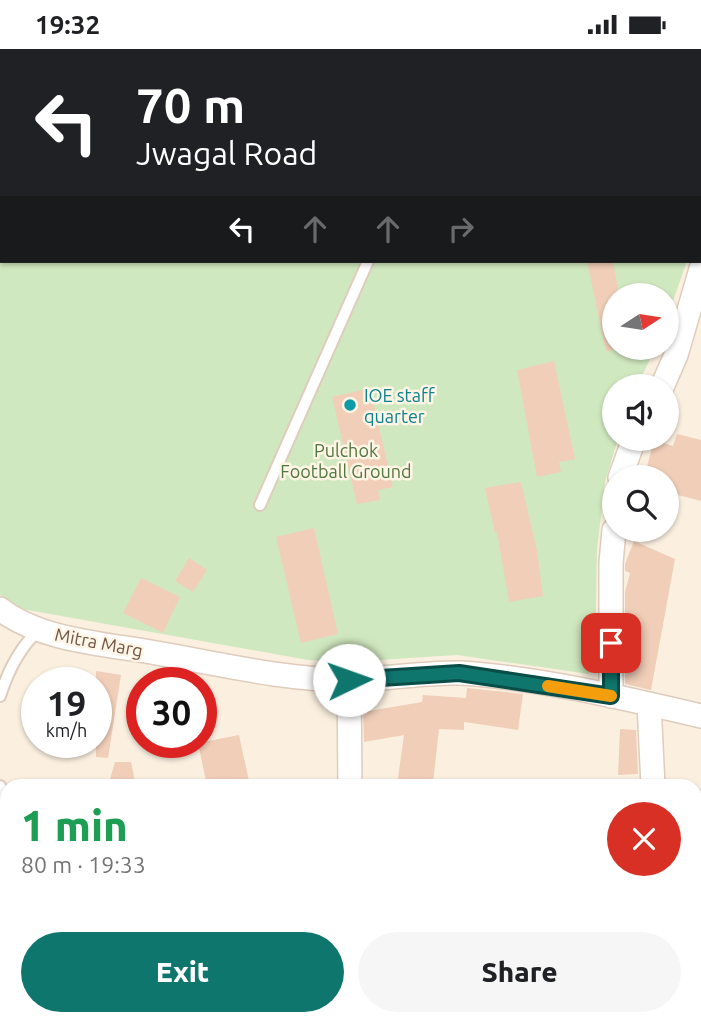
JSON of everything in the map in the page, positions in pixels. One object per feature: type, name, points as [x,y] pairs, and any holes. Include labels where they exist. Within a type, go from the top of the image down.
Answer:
[{"type":"street","points":[[668,374],[676,355],[701,269]]},
{"type":"street","points":[[611,696],[613,542]]},
{"type":"street","name":"Mitra Marg","points":[[0,609],[14,620],[67,637],[285,676],[349,680],[459,673],[611,696],[701,716]]},
{"type":"street","points":[[349,680],[350,779]]},
{"type":"street","points":[[649,704],[653,779]]},
{"type":"lane","points":[[260,505],[367,263]]},
{"type":"lane","points":[[0,696],[15,659],[27,641],[40,629]]},
{"type":"green space","name":"Pulchok Football Ground","points":[[0,263],[686,263],[679,284],[602,283],[602,361],[649,361],[643,374],[602,374],[602,451],[614,451],[610,465],[602,465],[595,666],[589,674],[457,655],[348,662],[308,660],[22,609],[0,595]]},
{"type":"building","points":[[587,263],[613,263],[617,283],[602,283],[602,332]]},
{"type":"building","points":[[554,361],[575,459],[559,462],[561,472],[537,477],[517,370]]},
{"type":"building","points":[[370,388],[393,487],[378,490],[380,500],[357,504],[332,397]]},
{"type":"building","points":[[679,434],[701,440],[701,501],[679,495],[679,465],[647,465],[651,451],[679,451]]},
{"type":"building","points":[[521,482],[537,551],[543,596],[509,602],[497,532],[495,533],[485,488]]},
{"type":"building","points":[[314,528],[338,634],[301,643],[276,537]]},
{"type":"building","points":[[634,542],[675,559],[651,690],[625,684],[625,635],[628,616],[625,616],[625,592],[630,573],[625,571]]},
{"type":"building","points":[[189,558],[207,570],[193,592],[175,581]]},
{"type":"building","points":[[141,578],[180,597],[163,633],[123,613]]},
{"type":"building","points":[[112,674],[121,675],[112,732]]},
{"type":"building","points":[[467,688],[523,694],[518,730],[464,722],[464,730],[439,729],[433,779],[398,779],[404,735],[364,742],[363,712],[422,702],[423,695],[466,698]]},
{"type":"building","points":[[620,729],[636,730],[638,774],[618,775]]},
{"type":"building","points":[[239,735],[249,779],[206,779],[201,758],[217,758],[217,739]]},
{"type":"building","points":[[115,762],[131,762],[135,779],[110,779]]},
{"type":"slow traffic","points":[[548,686],[611,696]]},
{"type":"place","name":"IOE staff quarter","points":[[350,405]]},
{"type":"route","points":[[349,680],[459,673],[611,696],[611,643]]}]
